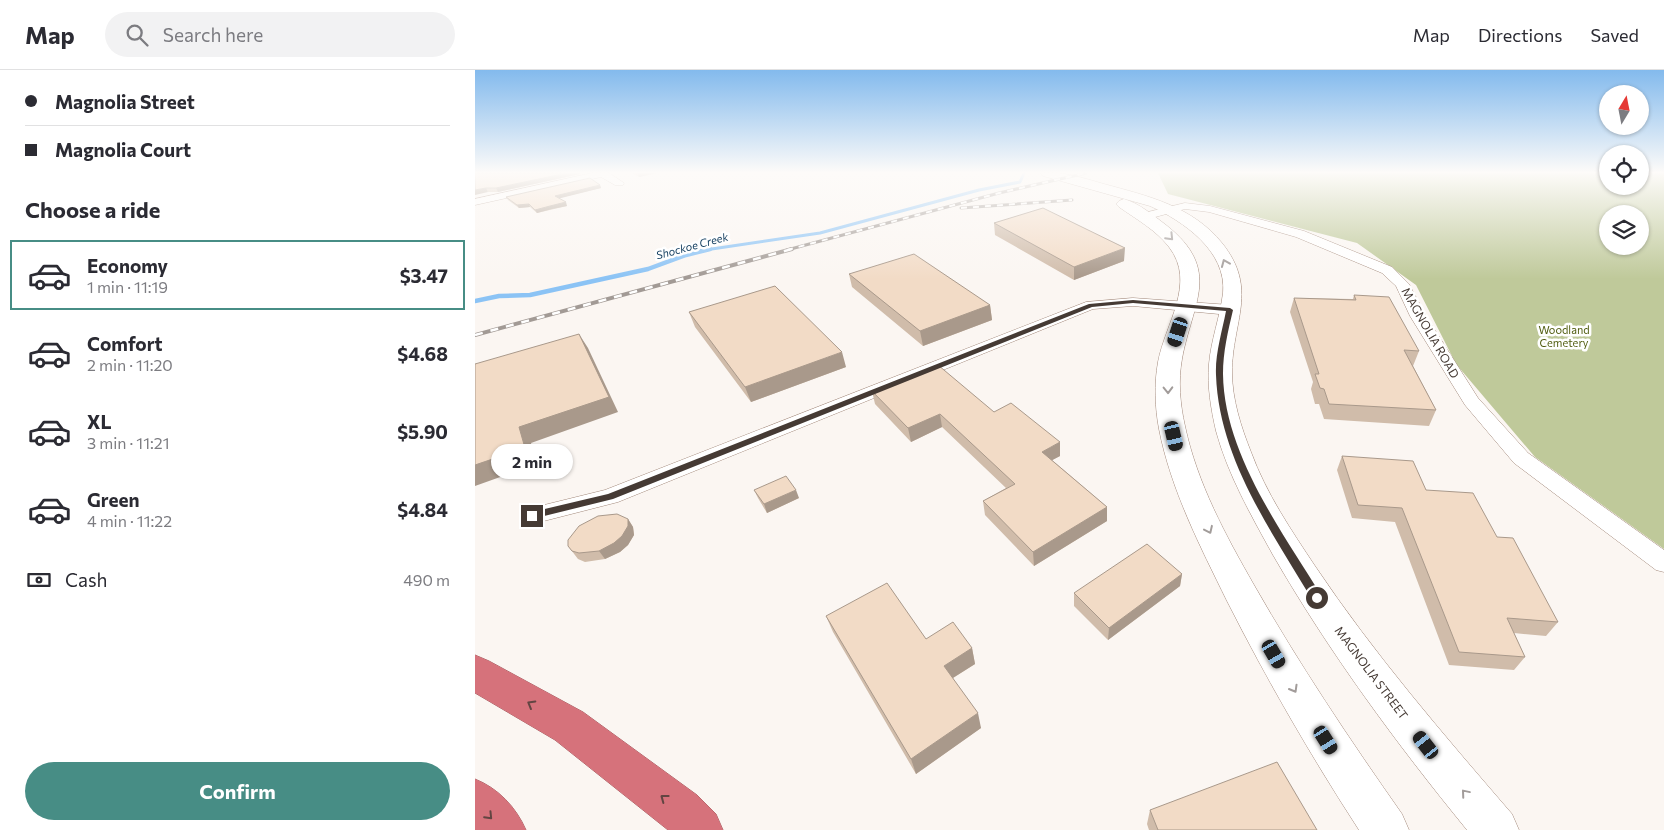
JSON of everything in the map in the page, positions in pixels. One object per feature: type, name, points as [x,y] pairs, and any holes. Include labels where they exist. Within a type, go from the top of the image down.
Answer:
[{"type":"highway","points":[[475,672],[569,726],[681,810],[700,830]]},
{"type":"highway","points":[[475,801],[503,830]]},
{"type":"main road","name":"MAGNOLIA STREET","points":[[1132,208],[1170,237],[1186,261],[1191,280],[1187,306],[1172,353],[1168,390],[1173,433],[1189,486],[1219,550],[1287,676],[1353,783],[1386,830]]},
{"type":"main road","name":"MAGNOLIA STREET","points":[[1170,209],[1200,230],[1221,253],[1232,280],[1230,310],[1220,360],[1221,390],[1234,444],[1259,500],[1309,587],[1352,648],[1448,773],[1496,830]]},
{"type":"street","name":"MAGNOLIA ROAD","points":[[1144,216],[1174,208]]},
{"type":"street","name":"MAGNOLIA ROAD","points":[[1206,208],[1221,211],[1299,234],[1387,270],[1401,284],[1418,316],[1471,401],[1521,458],[1664,563]]},
{"type":"street","points":[[532,516],[610,497],[1091,305],[1133,302],[1230,310]]},
{"type":"green space","name":"Woodland Cemetery","points":[[1224,208],[1599,208],[1599,255],[1649,255],[1649,208],[1664,208],[1664,549],[1535,457],[1456,364],[1416,285],[1357,243]]},
{"type":"building","points":[[1044,208],[1125,248],[1074,267],[994,223]]},
{"type":"building","points":[[914,254],[990,305],[920,331],[849,274]]},
{"type":"building","points":[[775,286],[842,352],[745,387],[689,312]]},
{"type":"building","points":[[1354,295],[1389,297],[1419,351],[1404,350],[1436,410],[1329,404],[1324,389],[1320,388],[1315,374],[1319,374],[1294,298],[1356,300]]},
{"type":"building","points":[[579,334],[609,397],[519,427],[525,448],[475,465],[475,364]]},
{"type":"building","points":[[938,365],[994,412],[1011,403],[1060,442],[1042,452],[1107,507],[1033,552],[983,501],[1015,484],[940,414],[908,428],[872,391]]},
{"type":"building","points":[[1342,456],[1413,461],[1426,490],[1473,493],[1497,537],[1513,538],[1558,622],[1507,618],[1525,657],[1459,652],[1402,508],[1358,505]]},
{"type":"building","points":[[786,476],[796,490],[764,504],[754,490]]},
{"type":"building","points":[[617,514],[628,519],[628,526],[622,536],[614,543],[599,551],[579,553],[572,551],[568,546],[568,540],[579,526],[598,516]]},
{"type":"building","points":[[1147,544],[1182,574],[1109,628],[1074,593]]},
{"type":"building","points":[[887,583],[926,639],[953,622],[972,648],[944,666],[978,713],[911,759],[826,616]]},
{"type":"building","points":[[1277,762],[1317,830],[1158,830],[1150,810]]},
{"type":"waterway","name":"Shockoe Creek","points":[[707,250],[820,233],[911,208]]},
{"type":"waterway","name":"Shockoe Creek","points":[[475,301],[499,296],[530,295],[648,269],[686,255],[707,250]]},
{"type":"railway","points":[[787,250],[941,208]]},
{"type":"railway","points":[[475,335],[792,249]]},
{"type":"route","points":[[532,516],[610,497],[1091,305],[1111,302],[1133,302],[1230,310],[1222,347],[1219,374],[1224,408],[1231,435],[1241,463],[1262,507],[1317,598]]}]
